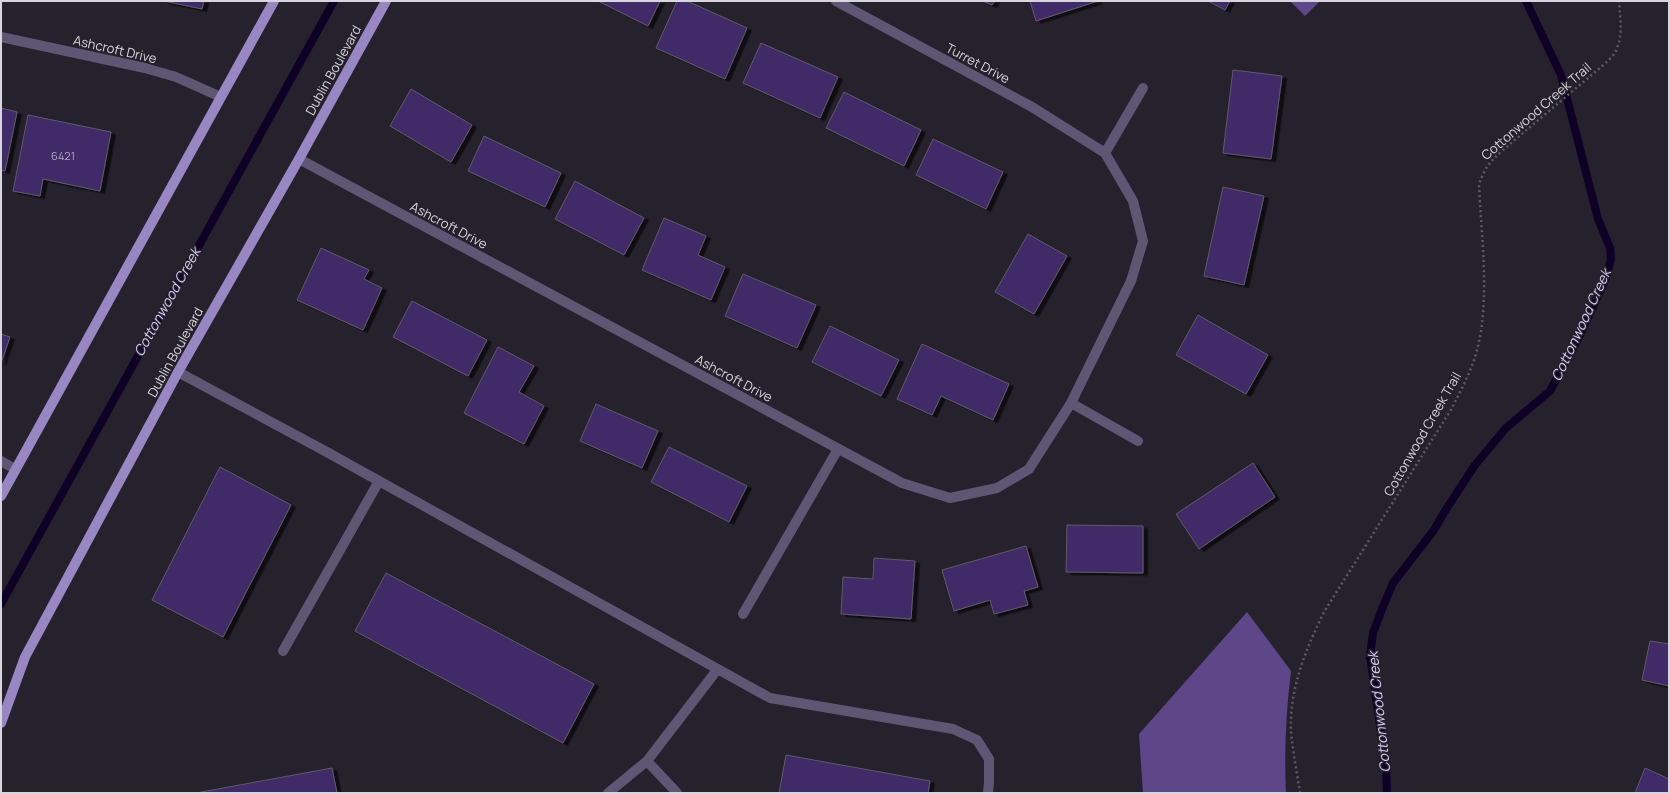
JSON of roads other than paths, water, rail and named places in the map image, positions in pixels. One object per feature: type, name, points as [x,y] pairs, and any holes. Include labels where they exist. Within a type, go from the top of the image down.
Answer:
[{"type":"main road","points":[[1,496],[274,1]]},
{"type":"main road","name":"Dublin Boulevard","points":[[1,723],[25,657],[178,372],[299,159],[386,1]]},
{"type":"street","name":"Turret Drive","points":[[836,1],[1032,107],[1105,153],[1133,201],[1143,241],[1131,281],[1071,403]]},
{"type":"street","name":"Ashcroft Drive","points":[[1,37],[145,68],[176,77],[221,97]]},
{"type":"street","points":[[1105,153],[1142,88]]},
{"type":"street","name":"Ashcroft Drive","points":[[299,159],[902,483],[950,498],[997,488],[1029,469],[1071,403]]},
{"type":"street","points":[[178,372],[379,481],[717,670],[770,698],[953,729],[977,740],[989,759],[988,793]]},
{"type":"street","points":[[1071,403],[1138,441]]},
{"type":"street","points":[[743,614],[838,449]]},
{"type":"street","points":[[1,461],[15,469]]},
{"type":"street","points":[[283,651],[379,481]]},
{"type":"street","points":[[608,793],[647,761],[717,670]]},
{"type":"street","points":[[647,761],[677,793]]},
{"type":"waterway","name":"Cottonwood Creek","points":[[1,604],[334,1]]},
{"type":"waterway","name":"Cottonwood Creek","points":[[1387,793],[1386,767],[1370,656],[1373,633],[1382,609],[1393,583],[1434,530],[1475,465],[1506,428],[1550,391],[1578,339],[1606,278],[1611,259],[1610,248],[1598,219],[1561,75],[1526,1]]}]
